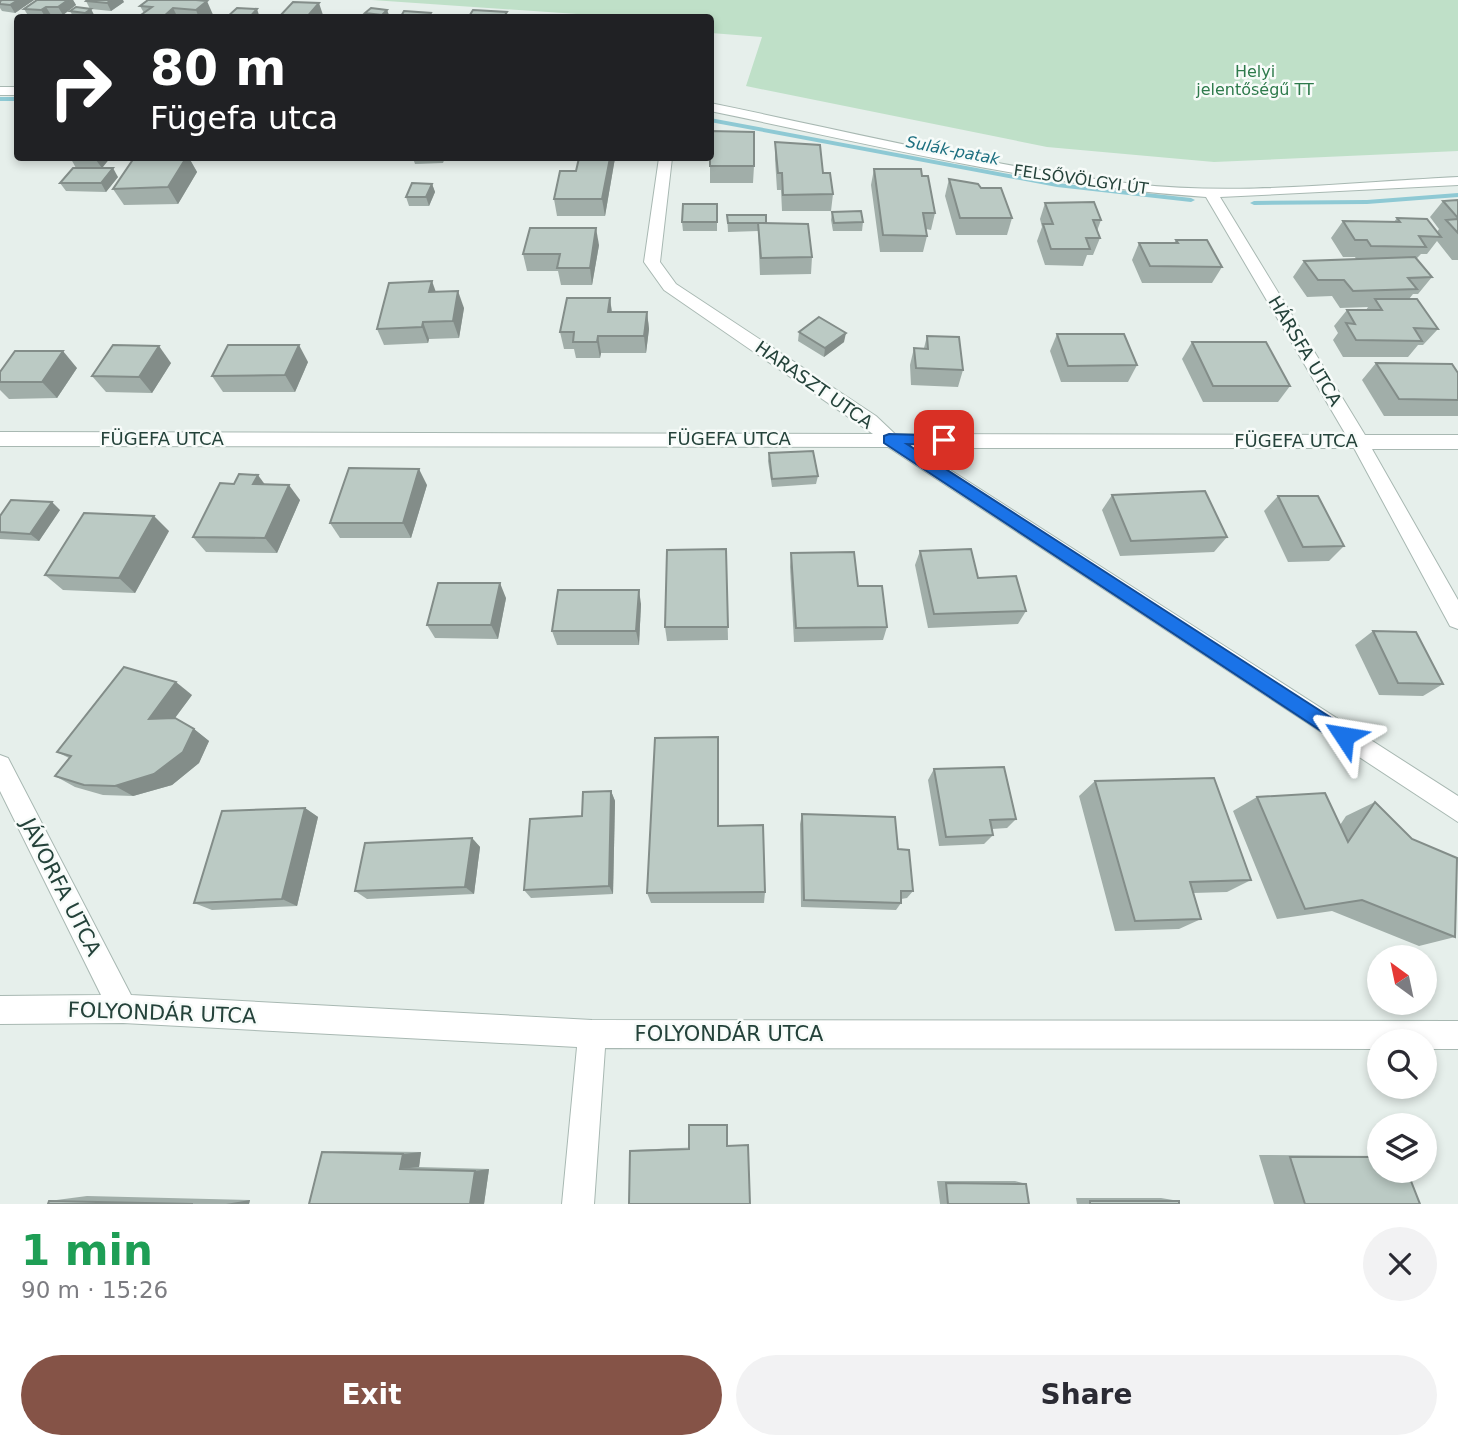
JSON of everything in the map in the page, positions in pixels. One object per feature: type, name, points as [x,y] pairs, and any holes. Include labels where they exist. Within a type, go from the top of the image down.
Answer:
[{"type":"street","name":"FELSŐVÖLGYI ÚT","points":[[714,108],[1026,172],[1135,188],[1211,194],[1458,181]]},
{"type":"street","name":"HARASZT UTCA","points":[[665,161],[652,262],[670,287],[870,421],[889,439],[1458,810]]},
{"type":"street","name":"HÁRSFA UTCA","points":[[1211,194],[1359,442],[1458,620]]},
{"type":"street","name":"FÜGEFA UTCA","points":[[0,439],[1458,442]]},
{"type":"street","name":"JÁVORFA UTCA","points":[[0,766],[123,1009]]},
{"type":"street","name":"FOLYONDÁR UTCA","points":[[0,1010],[123,1009],[592,1034],[1458,1035]]},
{"type":"street","points":[[578,1204],[592,1034]]},
{"type":"green space","name":"Helyi jelentőségű TT","points":[[372,0],[1458,0],[1458,151],[1214,162],[1047,147],[746,86],[762,37],[714,33],[714,14],[577,14]]},
{"type":"building","points":[[2,0],[18,0],[10,5],[0,4]]},
{"type":"building","points":[[37,0],[68,0],[58,7],[24,9]]},
{"type":"building","points":[[87,0],[111,0],[107,3]]},
{"type":"building","points":[[148,0],[207,1],[196,10],[173,8],[166,14],[142,14],[152,7],[140,6]]},
{"type":"building","points":[[293,2],[319,3],[309,14],[282,14]]},
{"type":"building","points":[[76,7],[91,9],[85,13],[70,11]]},
{"type":"building","points":[[237,8],[257,9],[253,14],[230,14]]},
{"type":"building","points":[[371,8],[387,10],[383,14],[365,13]]},
{"type":"building","points":[[473,10],[507,12],[506,14],[470,14]]},
{"type":"building","points":[[404,11],[431,13],[430,14],[402,14]]},
{"type":"building","points":[[714,131],[754,132],[754,166],[710,166],[710,161],[714,161]]},
{"type":"building","points":[[775,142],[820,145],[823,173],[830,173],[833,194],[783,195],[782,173],[778,173]]},
{"type":"building","points":[[132,161],[184,161],[168,187],[113,189]]},
{"type":"building","points":[[578,161],[609,161],[602,199],[554,199],[560,171],[576,171]]},
{"type":"building","points":[[73,168],[113,168],[101,183],[60,183]]},
{"type":"building","points":[[874,169],[921,169],[922,176],[928,176],[935,213],[923,213],[927,236],[883,235]]},
{"type":"building","points":[[949,179],[978,184],[981,188],[1001,188],[1012,218],[960,218]]},
{"type":"building","points":[[412,183],[432,184],[426,197],[406,197]]},
{"type":"building","points":[[1458,200],[1458,218],[1443,201]]},
{"type":"building","points":[[1094,202],[1101,220],[1093,220],[1100,238],[1086,238],[1090,249],[1051,249],[1043,224],[1053,224],[1045,203]]},
{"type":"building","points":[[683,204],[717,204],[717,222],[682,222]]},
{"type":"building","points":[[861,211],[863,222],[834,223],[832,212]]},
{"type":"building","points":[[727,215],[766,215],[766,223],[728,223]]},
{"type":"building","points":[[1397,218],[1427,219],[1441,237],[1419,236],[1426,247],[1371,246],[1367,240],[1355,240],[1343,221],[1400,222]]},
{"type":"building","points":[[1458,219],[1458,233],[1446,220]]},
{"type":"building","points":[[758,223],[808,224],[812,257],[761,258]]},
{"type":"building","points":[[530,228],[596,228],[590,268],[557,268],[560,254],[523,254]]},
{"type":"building","points":[[1176,240],[1207,240],[1222,267],[1150,266],[1139,243],[1178,243]]},
{"type":"building","points":[[1415,257],[1432,277],[1408,278],[1417,289],[1353,291],[1344,280],[1318,280],[1304,261]]},
{"type":"building","points":[[432,281],[429,292],[458,291],[453,321],[423,322],[422,327],[377,329],[389,283]]},
{"type":"building","points":[[567,298],[610,298],[608,312],[647,312],[644,336],[598,336],[597,342],[573,342],[574,332],[560,332]]},
{"type":"building","points":[[1375,299],[1417,299],[1438,329],[1414,328],[1422,341],[1356,340],[1346,323],[1355,324],[1347,310],[1382,310]]},
{"type":"building","points":[[819,317],[846,333],[825,348],[799,332]]},
{"type":"building","points":[[1057,334],[1124,334],[1137,365],[1068,366]]},
{"type":"building","points":[[927,336],[959,337],[963,370],[916,368],[914,348],[928,349]]},
{"type":"building","points":[[1192,342],[1266,342],[1290,386],[1213,386]]},
{"type":"building","points":[[113,345],[159,346],[139,377],[92,376]]},
{"type":"building","points":[[228,345],[299,345],[285,375],[212,376]]},
{"type":"building","points":[[15,351],[63,351],[42,382],[0,382],[0,372]]},
{"type":"building","points":[[1376,363],[1452,364],[1458,373],[1458,400],[1399,399]]},
{"type":"building","points":[[813,451],[818,476],[772,479],[769,453]]},
{"type":"building","points":[[349,468],[419,469],[403,523],[330,523]]},
{"type":"building","points":[[239,474],[258,475],[253,484],[289,485],[265,538],[193,537],[220,483],[234,484]]},
{"type":"building","points":[[1205,491],[1227,537],[1131,541],[1112,495]]},
{"type":"building","points":[[1278,496],[1318,496],[1344,546],[1303,547]]},
{"type":"building","points":[[11,500],[52,502],[30,534],[0,532],[0,516]]},
{"type":"building","points":[[84,513],[154,516],[119,578],[45,575]]},
{"type":"building","points":[[726,549],[728,627],[665,627],[667,550]]},
{"type":"building","points":[[971,549],[978,578],[1016,576],[1026,611],[934,614],[920,551]]},
{"type":"building","points":[[854,552],[858,586],[882,586],[887,627],[796,628],[791,553]]},
{"type":"building","points":[[438,583],[500,583],[491,625],[427,625]]},
{"type":"building","points":[[558,590],[639,590],[636,631],[552,631]]},
{"type":"building","points":[[1373,631],[1416,632],[1443,684],[1398,683]]},
{"type":"building","points":[[124,667],[176,682],[149,719],[175,718],[194,729],[183,752],[154,774],[115,786],[84,785],[55,776],[71,756],[57,752]]},
{"type":"building","points":[[718,737],[718,826],[763,825],[765,892],[647,893],[655,738]]},
{"type":"building","points":[[1004,767],[1016,819],[990,820],[993,835],[946,837],[934,769]]},
{"type":"building","points":[[1214,778],[1251,880],[1190,882],[1201,919],[1135,921],[1095,781]]},
{"type":"building","points":[[611,791],[609,886],[524,890],[530,819],[582,816],[583,792]]},
{"type":"building","points":[[1325,793],[1348,842],[1375,802],[1412,839],[1457,858],[1455,937],[1362,900],[1305,909],[1257,797]]},
{"type":"building","points":[[305,808],[282,899],[194,903],[222,811]]},
{"type":"building","points":[[802,814],[895,817],[898,849],[909,850],[913,891],[901,891],[901,903],[804,900]]},
{"type":"building","points":[[472,838],[465,887],[355,891],[365,843]]},
{"type":"building","points":[[689,1125],[727,1125],[727,1146],[748,1145],[750,1204],[629,1204],[630,1151],[689,1149]]},
{"type":"building","points":[[322,1152],[403,1154],[400,1169],[475,1171],[470,1204],[309,1204]]},
{"type":"building","points":[[1290,1157],[1367,1157],[1367,1183],[1412,1183],[1420,1204],[1305,1204]]},
{"type":"building","points":[[946,1183],[1026,1184],[1029,1204],[948,1204]]},
{"type":"building","points":[[49,1201],[193,1204],[48,1204]]},
{"type":"building","points":[[1090,1201],[1179,1201],[1179,1204],[1090,1204]]},
{"type":"waterway","name":"Sulák-patak","points":[[0,99],[14,99]]},
{"type":"waterway","name":"Sulák-patak","points":[[714,121],[1057,185],[1191,200]]},
{"type":"waterway","name":"Sulák-patak","points":[[1254,203],[1367,202],[1458,195]]},
{"type":"route","points":[[944,440],[889,439],[1344,736]]}]
